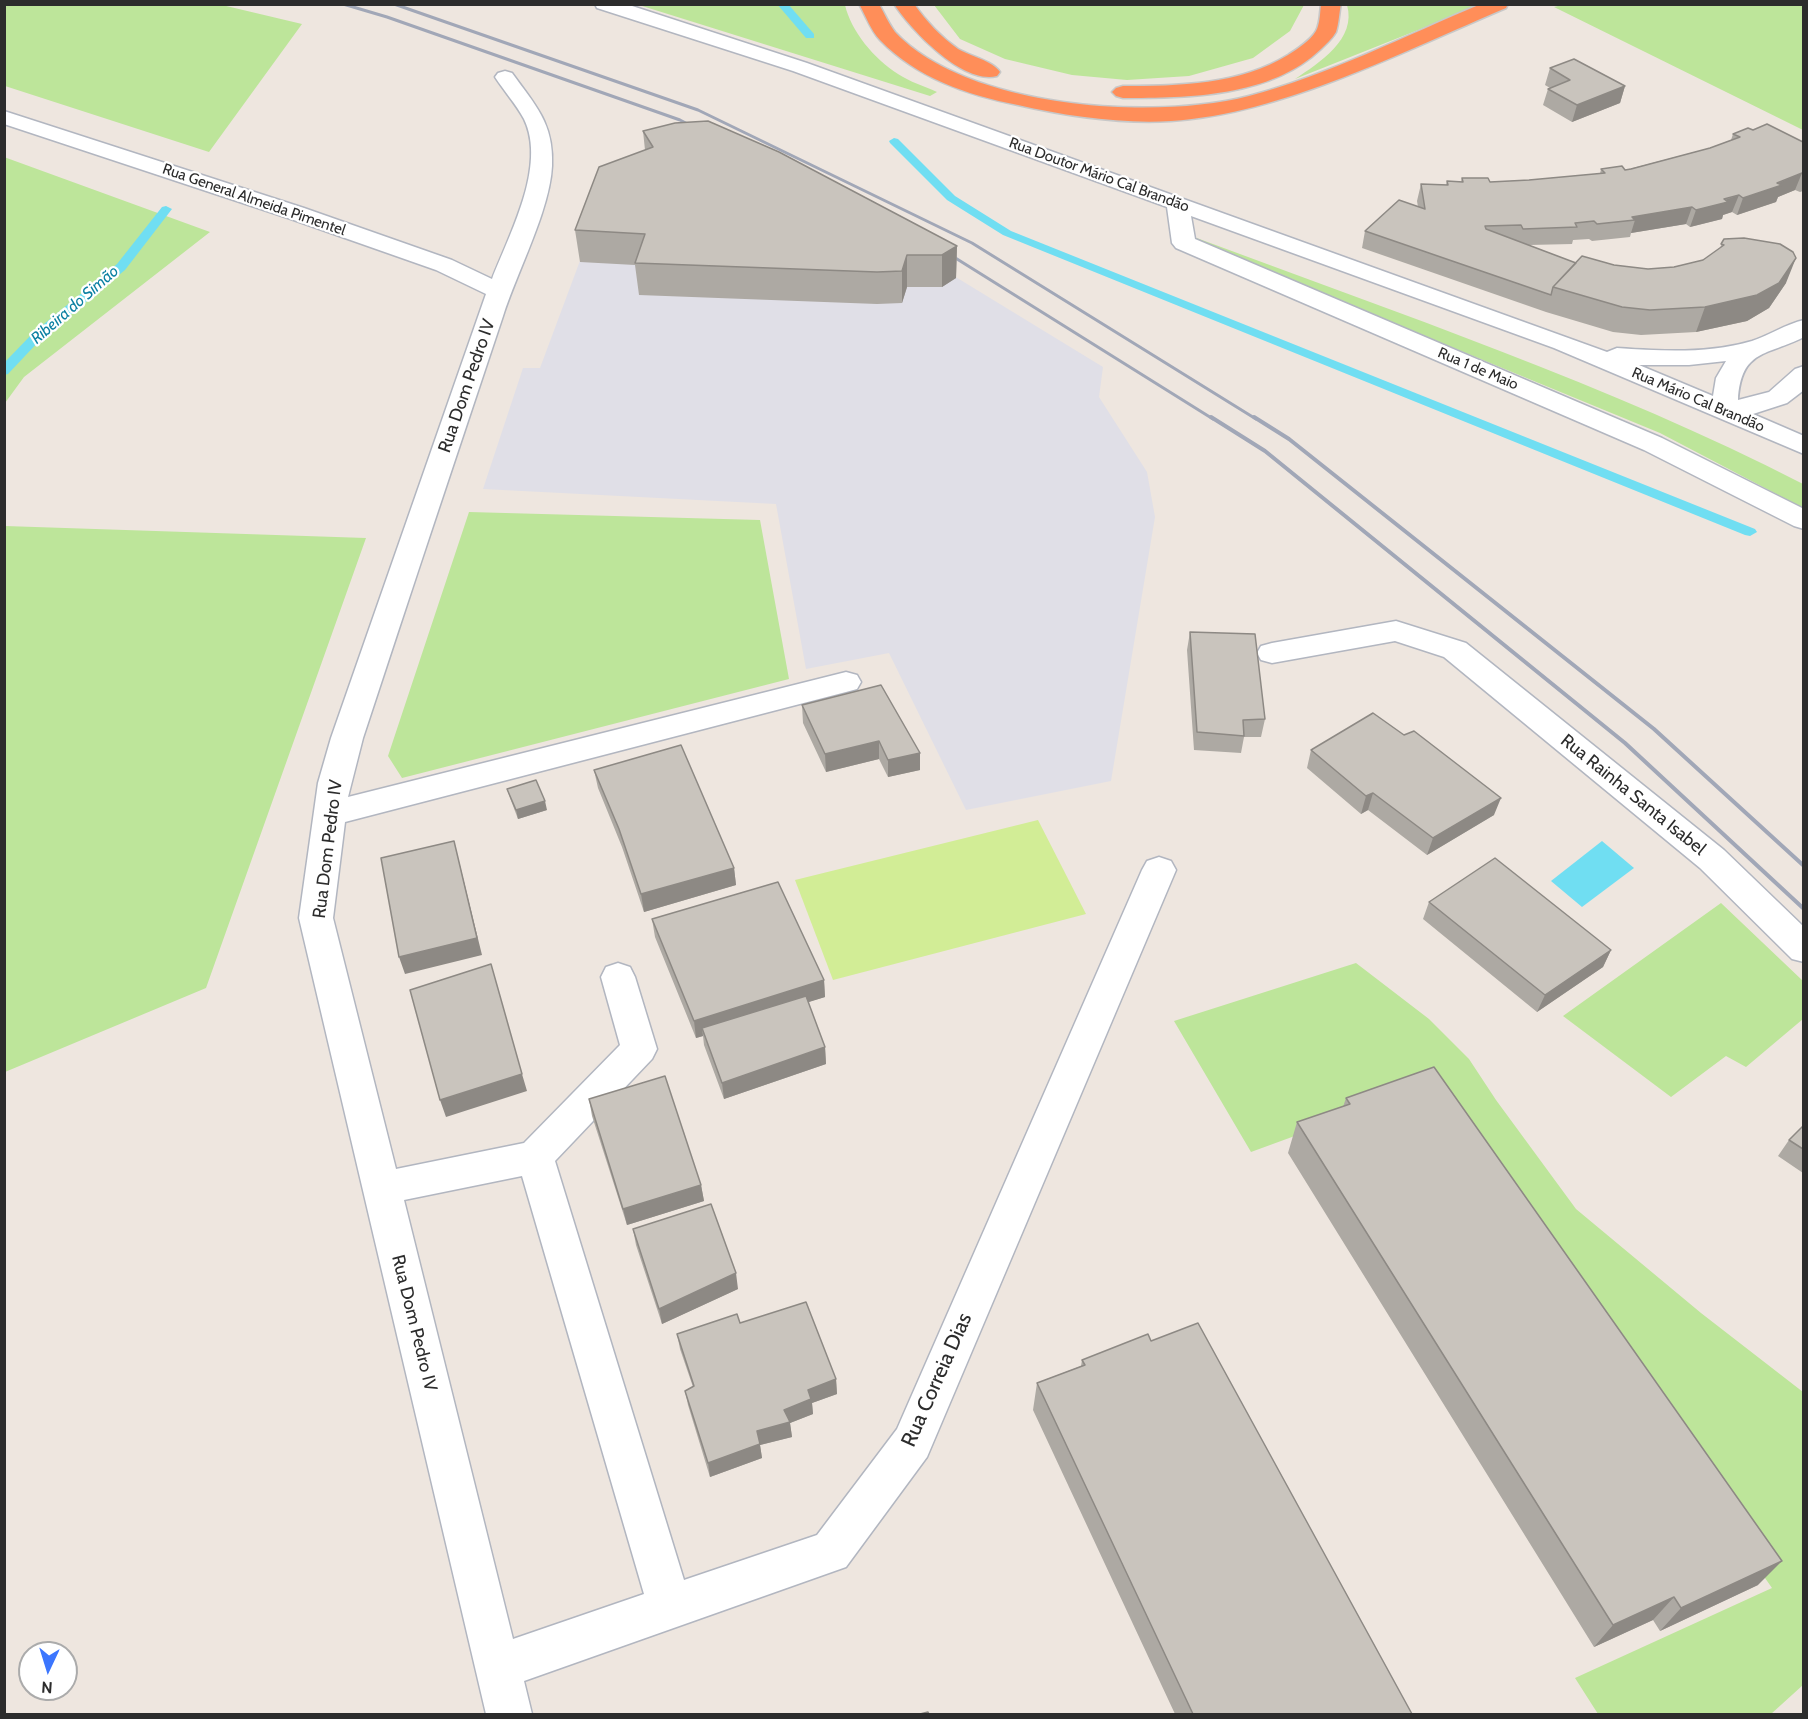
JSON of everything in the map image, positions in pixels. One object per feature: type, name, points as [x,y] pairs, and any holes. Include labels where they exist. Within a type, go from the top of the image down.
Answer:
[{"type":"highway","points":[[868,4],[887,35],[930,69],[984,92],[1075,111],[1171,115],[1252,102],[1325,77],[1499,4]]},
{"type":"highway","points":[[903,4],[923,31],[960,60],[1008,79],[1094,92],[1164,93],[1235,85],[1293,62],[1325,34],[1331,4]]},
{"type":"street","name":"Rua Doutor Mário Cal Brandão","points":[[604,4],[800,67],[1591,355]]},
{"type":"street","name":"Rua Dom Pedro IV","points":[[505,77],[535,120],[541,144],[541,167],[537,194],[499,291],[346,738],[334,783],[332,813],[316,918],[509,1714]]},
{"type":"street","name":"Rua General Almeida Pimentel","points":[[4,117],[296,213],[444,265],[499,291]]},
{"type":"street","name":"Rua 1 de Maio","points":[[1178,205],[1184,243],[1653,444],[1803,520]]},
{"type":"street","points":[[1591,355],[1653,358],[1708,357],[1748,351],[1786,338],[1803,327]]},
{"type":"street","points":[[1748,351],[1733,366],[1725,387],[1725,410],[1768,404],[1799,380]]},
{"type":"street","name":"Rua Mário Cal Brandão","points":[[1591,355],[1725,410],[1803,446]]},
{"type":"street","points":[[1799,380],[1790,408],[1803,436]]},
{"type":"street","name":"Rua Rainha Santa Isabel","points":[[1272,653],[1396,631],[1455,650],[1712,859],[1803,949]]},
{"type":"street","points":[[332,813],[846,682]]},
{"type":"street","name":"Rua Correia Dias","points":[[497,1667],[831,1552],[912,1443],[1159,870]]},
{"type":"street","points":[[382,1188],[535,1156],[639,1049],[618,977]]},
{"type":"street","points":[[535,1156],[670,1608]]},
{"type":"shaded area","points":[[603,199],[936,265],[1103,367],[1099,397],[1147,472],[1155,517],[1111,781],[966,810],[889,653],[806,669],[776,504],[483,489],[523,368],[540,368]]},
{"type":"green space","points":[[5,4],[222,5],[302,24],[209,152],[5,86]]},
{"type":"green space","points":[[639,5],[845,5],[852,25],[880,61],[912,82],[937,92],[930,96]]},
{"type":"green space","points":[[934,5],[1304,5],[1290,31],[1253,58],[1189,76],[1127,80],[1072,75],[1005,59],[960,39]]},
{"type":"green space","points":[[1347,5],[1481,5],[1295,79],[1334,49],[1346,29],[1349,17]]},
{"type":"green space","points":[[1562,5],[1803,5],[1803,130],[1554,7]]},
{"type":"green space","points":[[4,157],[210,232],[24,377],[5,403]]},
{"type":"green space","points":[[1194,237],[1503,352],[1655,414],[1803,484],[1803,508],[1660,433],[1211,248]]},
{"type":"green space","points":[[469,512],[760,520],[789,679],[402,778],[388,756]]},
{"type":"green space","points":[[5,526],[366,538],[206,988],[5,1072]]},
{"type":"green space","points":[[1038,820],[1086,914],[833,980],[795,880]]},
{"type":"green space","points":[[1721,903],[1803,981],[1803,1019],[1746,1067],[1726,1056],[1671,1097],[1563,1016]]},
{"type":"green space","points":[[1356,963],[1429,1019],[1469,1059],[1496,1100],[1576,1209],[1701,1313],[1803,1392],[1803,1685],[1771,1714],[1598,1714],[1575,1678],[1772,1588],[1423,1089],[1251,1152],[1174,1021]]},
{"type":"water","points":[[1602,841],[1634,868],[1582,907],[1551,881]]},
{"type":"building","points":[[1574,59],[1625,86],[1577,105],[1548,89],[1570,80],[1550,68]]},
{"type":"building","points":[[708,121],[779,152],[957,246],[942,255],[907,255],[902,271],[635,263],[645,234],[575,230],[599,167],[653,147],[643,131],[675,123]]},
{"type":"building","points":[[1767,124],[1803,142],[1803,174],[1777,183],[1782,185],[1743,198],[1739,195],[1724,199],[1728,202],[1696,210],[1692,207],[1632,217],[1635,220],[1597,224],[1594,221],[1575,223],[1577,227],[1523,229],[1521,225],[1485,226],[1486,229],[1576,263],[1553,287],[1551,295],[1365,231],[1399,200],[1425,209],[1421,184],[1448,185],[1447,181],[1463,182],[1462,178],[1488,178],[1490,182],[1529,180],[1605,173],[1601,169],[1622,166],[1625,170],[1631,169],[1710,148],[1740,137],[1733,134],[1748,128],[1753,130]]},
{"type":"building","points":[[1744,238],[1780,244],[1793,252],[1796,258],[1779,283],[1757,295],[1705,307],[1650,310],[1622,307],[1553,287],[1582,256],[1614,265],[1648,269],[1674,267],[1703,260],[1724,245],[1721,244],[1724,239]]},
{"type":"building","points":[[1190,632],[1255,634],[1265,719],[1243,720],[1244,736],[1197,732]]},
{"type":"building","points":[[881,685],[920,753],[888,760],[879,741],[825,754],[802,705]]},
{"type":"building","points":[[1373,713],[1404,735],[1414,731],[1501,798],[1433,838],[1373,793],[1366,796],[1311,750]]},
{"type":"building","points":[[681,745],[734,868],[641,894],[619,829],[594,770]]},
{"type":"building","points":[[536,780],[545,801],[516,810],[507,789]]},
{"type":"building","points":[[454,841],[477,938],[399,957],[381,858]]},
{"type":"building","points":[[1495,858],[1611,950],[1545,995],[1429,902]]},
{"type":"building","points":[[778,882],[824,980],[694,1021],[652,919]]},
{"type":"building","points":[[491,964],[522,1074],[440,1100],[410,990]]},
{"type":"building","points":[[806,996],[825,1047],[722,1083],[702,1028]]},
{"type":"building","points":[[1434,1067],[1782,1561],[1681,1608],[1674,1597],[1613,1625],[1297,1122],[1350,1104],[1346,1098]]},
{"type":"building","points":[[665,1076],[701,1185],[623,1209],[589,1099]]},
{"type":"building","points":[[1803,1126],[1803,1149],[1789,1140]]},
{"type":"building","points":[[711,1204],[736,1273],[659,1309],[633,1229]]},
{"type":"building","points":[[806,1302],[836,1379],[808,1390],[811,1399],[784,1410],[790,1422],[757,1431],[760,1444],[708,1463],[685,1391],[694,1386],[677,1334],[737,1314],[740,1323]]},
{"type":"building","points":[[1198,1323],[1412,1714],[1193,1714],[1037,1383],[1085,1365],[1082,1360],[1148,1334],[1151,1341]]},
{"type":"waterway","points":[[782,4],[810,36]]},
{"type":"waterway","points":[[894,141],[951,198],[1007,233],[1750,532]]},
{"type":"waterway","name":"Ribeira do Simão","points":[[4,371],[37,336],[121,267],[166,209]]},
{"type":"railway","points":[[343,4],[387,17],[680,120],[699,130]]},
{"type":"railway","points":[[394,4],[698,110],[972,243],[1256,419]]},
{"type":"railway","points":[[941,249],[1213,419]]},
{"type":"railway","points":[[1211,417],[1265,451],[1625,743],[1804,909]]},
{"type":"railway","points":[[1254,417],[1289,439],[1654,729],[1804,866]]}]
